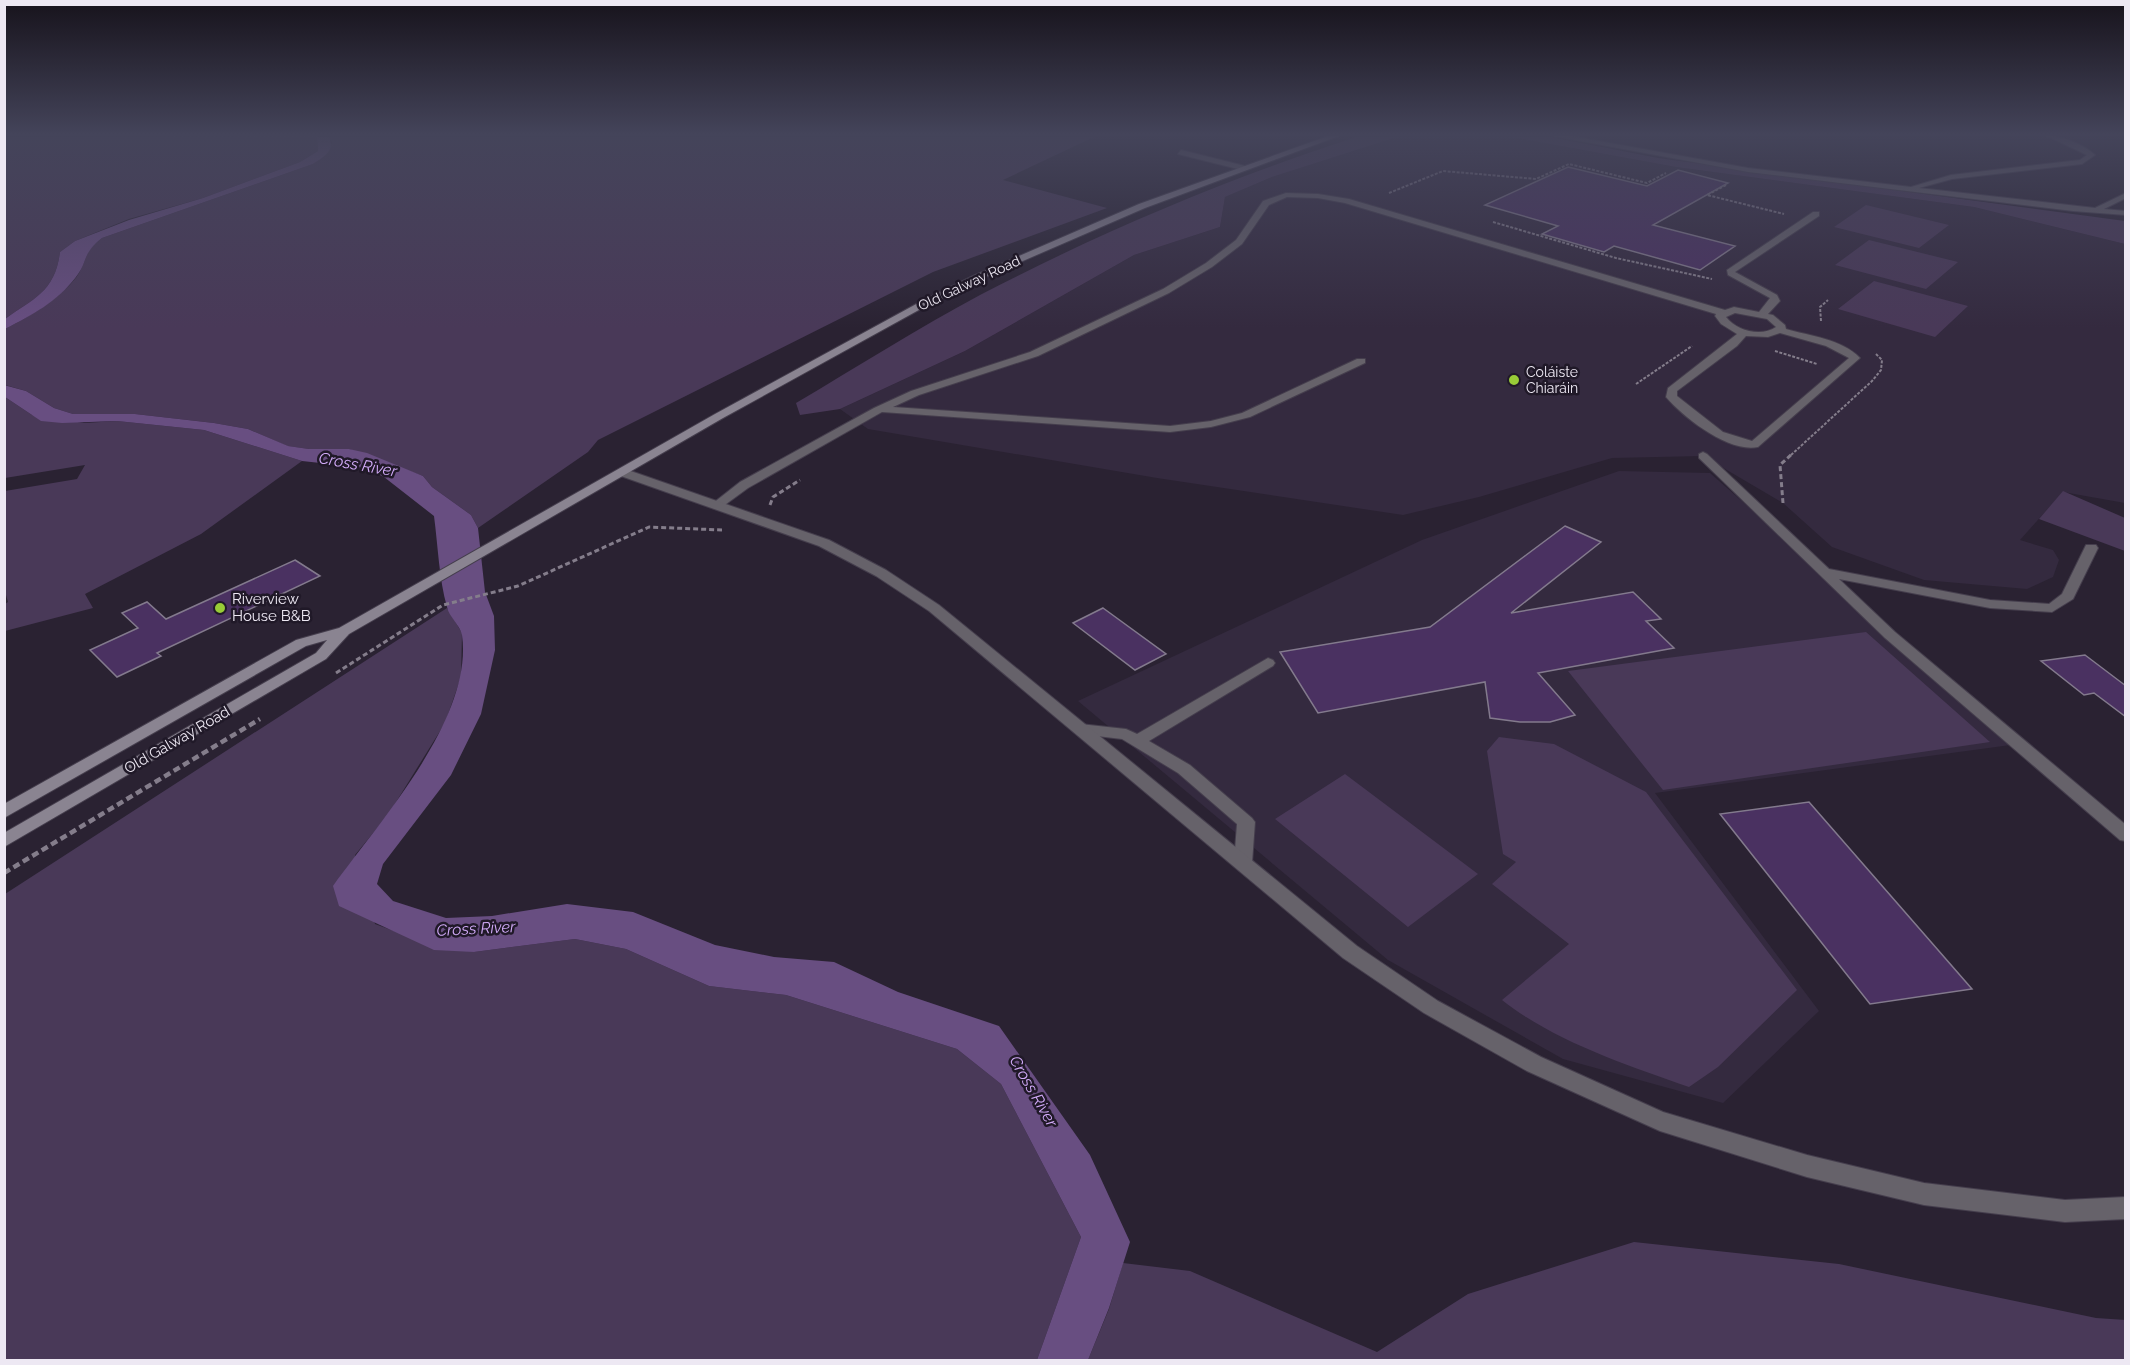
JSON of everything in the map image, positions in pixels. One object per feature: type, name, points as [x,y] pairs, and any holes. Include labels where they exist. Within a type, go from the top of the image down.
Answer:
[{"type":"main road","name":"Old Galway Road","points":[[4,812],[301,643],[344,631],[851,342],[966,283],[1159,200]]},
{"type":"main road","name":"Old Galway Road","points":[[4,841],[321,656],[344,631]]},
{"type":"street","points":[[717,504],[744,485],[878,410],[915,393],[1034,354],[1166,291],[1209,265],[1239,242],[1266,202],[1273,200]]},
{"type":"street","points":[[1334,200],[1723,313],[1743,310],[1762,314],[1781,324],[1780,330]]},
{"type":"street","points":[[1996,200],[2126,213]]},
{"type":"street","points":[[2092,211],[2104,208],[2118,200]]},
{"type":"street","points":[[1762,314],[1775,301],[1774,297],[1731,273],[1731,270],[1812,217]]},
{"type":"street","points":[[1723,313],[1720,316],[1725,324],[1744,332],[1768,334],[1780,330],[1849,353],[1855,358],[1754,445],[1741,444],[1724,438],[1671,397],[1672,390],[1738,340],[1744,332]]},
{"type":"street","points":[[878,410],[921,410],[1170,429],[1211,424],[1246,415],[1361,361]]},
{"type":"street","points":[[1703,456],[1890,635],[2126,835]]},
{"type":"street","points":[[622,472],[824,543],[881,573],[934,608],[1350,952],[1431,1007],[1534,1064],[1660,1121],[1807,1166],[1924,1194],[2065,1210],[2126,1208]]},
{"type":"street","points":[[1824,572],[1990,603],[2052,608],[2068,596],[2091,548]]},
{"type":"street","points":[[1137,741],[1268,663]]},
{"type":"street","points":[[1080,729],[1126,734],[1184,769],[1246,822],[1243,863]]},
{"type":"path","points":[[1362,206],[1376,200]]},
{"type":"path","points":[[1729,200],[1812,217]]},
{"type":"path","points":[[1492,222],[1616,258],[1716,279]]},
{"type":"path","points":[[1636,384],[1693,345]]},
{"type":"path","points":[[443,605],[498,589],[518,586],[649,527],[729,531]]},
{"type":"shaded area","points":[[4,200],[197,200],[129,219],[75,241],[60,252],[53,276],[42,293],[5,319]]},
{"type":"shaded area","points":[[211,200],[1076,200],[1107,208],[933,272],[598,440],[588,452],[478,528],[471,515],[432,487],[423,476],[349,449],[309,449],[287,446],[248,429],[214,423],[135,414],[73,414],[54,408],[26,391],[5,385],[5,329],[35,312],[65,289],[79,273],[89,251],[102,238]]},
{"type":"shaded area","points":[[1186,200],[1225,200],[1220,227],[1134,255],[965,351],[840,409],[800,415],[796,403],[934,321],[1026,272]]},
{"type":"shaded area","name":"Coláiste Chiaráin","points":[[1225,200],[1920,200],[1974,207],[2125,244],[2125,503],[2063,492],[2020,540],[2053,550],[2059,560],[2053,577],[2027,589],[1924,580],[1832,547],[1783,503],[1703,456],[1612,458],[1479,497],[1403,515],[1157,478],[868,429],[840,409],[965,351],[1134,255],[1220,227]]},
{"type":"shaded area","points":[[1920,200],[1967,200],[2125,221],[2125,244],[1974,207]]},
{"type":"shaded area","points":[[1866,205],[1949,225],[1919,248],[1834,227]]},
{"type":"shaded area","points":[[1869,240],[1958,262],[1926,289],[1835,265]]},
{"type":"shaded area","points":[[1874,281],[1968,306],[1935,337],[1838,309]]},
{"type":"shaded area","points":[[5,397],[32,415],[84,423],[117,421],[204,430],[302,461],[201,534],[85,594],[93,608],[5,631],[5,604],[8,602],[4,588],[5,491],[77,479],[85,465],[5,478]]},
{"type":"shaded area","points":[[1619,471],[1710,473],[2018,744],[1655,793],[1819,1011],[1723,1103],[1563,1059],[1388,960],[1078,701],[1422,540]]},
{"type":"shaded area","points":[[2063,491],[2125,518],[2125,551],[2039,519]]},
{"type":"shaded area","points":[[447,608],[462,633],[461,677],[445,723],[388,815],[355,855],[375,924],[405,935],[474,952],[575,939],[626,949],[709,986],[786,995],[957,1049],[1001,1084],[1081,1237],[1037,1360],[5,1360],[5,894]]},
{"type":"shaded area","points":[[1866,632],[1990,742],[1663,790],[1568,671]]},
{"type":"shaded area","points":[[1499,737],[1554,744],[1646,792],[1797,990],[1718,1067],[1689,1087],[1616,1061],[1567,1040],[1522,1015],[1502,1000],[1569,944],[1492,884],[1516,862],[1503,854],[1487,751]]},
{"type":"shaded area","points":[[1345,774],[1478,874],[1408,927],[1275,819]]},
{"type":"shaded area","points":[[1634,1242],[1839,1264],[2096,1318],[2126,1320],[2125,1360],[1088,1360],[1109,1309],[1123,1263],[1190,1271],[1377,1352],[1468,1294]]},
{"type":"water","points":[[197,200],[211,200],[102,238],[88,253],[80,271],[61,294],[34,313],[5,329],[5,319],[42,293],[48,285],[57,266],[60,252],[75,241],[129,220]]},
{"type":"water","name":"Cross River","points":[[4,385],[26,391],[54,408],[73,414],[135,414],[214,423],[248,429],[288,446],[309,449],[349,449],[367,453],[423,476],[432,487],[471,515],[478,528],[485,592],[494,616],[495,650],[481,714],[451,775],[383,864],[377,884],[393,901],[446,918],[492,916],[567,904],[633,912],[715,945],[774,957],[834,962],[898,992],[999,1026],[1090,1155],[1130,1242],[1109,1308],[1088,1360],[1037,1360],[1081,1237],[1001,1084],[957,1049],[786,995],[709,986],[626,949],[575,939],[474,952],[434,950],[339,906],[333,886],[419,768],[439,734],[453,700],[462,667],[462,635],[448,611],[444,596],[434,516],[384,477],[366,468],[302,461],[204,430],[117,421],[62,423],[41,421],[5,397]]},
{"type":"building","points":[[1497,200],[1698,200],[1653,225],[1735,246],[1700,270],[1614,246],[1604,252],[1542,234],[1558,226],[1485,205]]},
{"type":"building","points":[[1565,526],[1601,542],[1511,613],[1633,592],[1661,619],[1646,621],[1674,648],[1538,673],[1575,715],[1550,722],[1520,722],[1490,718],[1485,682],[1318,713],[1280,652],[1430,627]]},
{"type":"building","points":[[295,560],[320,576],[157,653],[161,656],[117,677],[90,650],[138,628],[122,613],[147,602],[166,619]]},
{"type":"building","points":[[1103,608],[1166,654],[1135,670],[1073,623]]},
{"type":"building","points":[[2085,655],[2126,686],[2126,717],[2094,693],[2084,695],[2041,661]]},
{"type":"building","points":[[1809,802],[1972,989],[1870,1004],[1720,814]]},
{"type":"place","name":"Coláiste Chiaráin","points":[[1514,380]]},
{"type":"place","name":"Riverview House B&B","points":[[220,608]]}]
